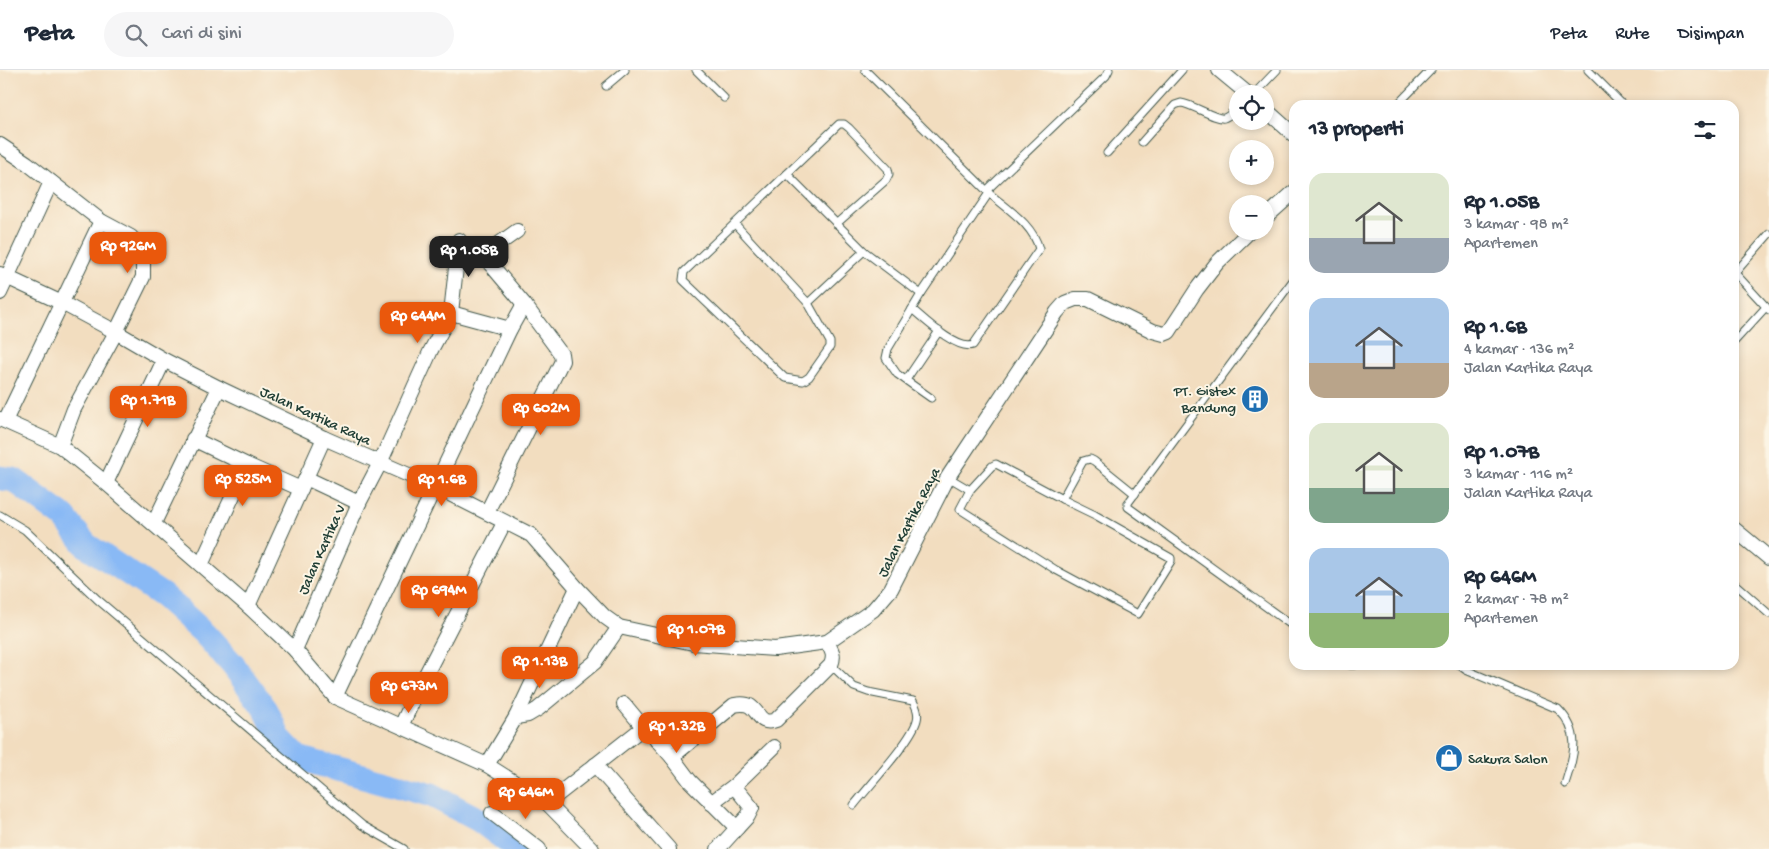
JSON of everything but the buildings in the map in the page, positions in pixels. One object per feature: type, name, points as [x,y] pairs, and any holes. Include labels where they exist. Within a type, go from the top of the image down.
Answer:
[{"type":"street","points":[[1219,70],[1237,85]]},
{"type":"street","points":[[1274,117],[1289,131]]},
{"type":"street","points":[[1,150],[51,182],[101,221],[131,237],[143,264],[143,277],[116,332],[74,409],[60,446]]},
{"type":"street","points":[[0,293],[4,275],[51,182]]},
{"type":"street","points":[[1274,210],[1289,196]]},
{"type":"street","points":[[101,221],[62,303],[2,420],[60,446],[106,483],[248,606],[295,650],[335,697],[487,765],[547,804],[592,849]]},
{"type":"street","points":[[487,512],[562,361],[561,354],[524,304],[487,260],[486,255],[488,251],[517,231]]},
{"type":"street","points":[[458,240],[451,313],[510,329]]},
{"type":"street","name":"Jalan Kartika Raya","points":[[4,275],[62,303],[164,360],[219,388],[324,438],[436,487],[531,535],[577,588],[605,617],[619,627],[693,643],[775,648],[827,642],[873,610],[892,590],[948,477],[1057,312],[1065,303],[1075,299],[1088,299],[1153,331],[1164,334],[1169,332],[1197,289],[1217,263],[1241,240]]},
{"type":"street","points":[[335,697],[510,329],[524,304]]},
{"type":"street","name":"Jalan Kartika V","points":[[295,650],[359,504],[380,463],[431,350],[451,313]]},
{"type":"street","points":[[106,483],[164,360]]},
{"type":"street","points":[[154,523],[219,388]]},
{"type":"street","points":[[248,606],[324,438]]},
{"type":"street","points":[[193,439],[247,465],[359,504]]},
{"type":"street","points":[[200,565],[247,465]]},
{"type":"street","points":[[401,726],[504,523]]},
{"type":"street","points":[[1739,533],[1769,558]]},
{"type":"street","points":[[487,765],[516,717],[577,588]]},
{"type":"street","points":[[516,717],[528,715],[538,709],[595,662],[619,627]]},
{"type":"street","points":[[672,757],[734,705],[743,704],[750,706],[761,718],[769,722],[776,720],[831,665],[834,658],[833,652],[827,642]]},
{"type":"street","points":[[624,704],[672,757],[690,781],[736,828]]},
{"type":"street","points":[[547,804],[644,728]]},
{"type":"street","points":[[657,741],[695,738]]},
{"type":"street","points":[[711,803],[734,786],[774,747]]},
{"type":"street","points":[[595,765],[669,849]]},
{"type":"street","points":[[718,849],[751,812],[750,804],[734,786]]},
{"type":"street","points":[[492,813],[539,849]]},
{"type":"lane","points":[[606,86],[626,70]]},
{"type":"lane","points":[[696,70],[724,98]]},
{"type":"lane","points":[[865,70],[988,192],[1027,225],[1036,238],[1040,249],[973,345],[968,347],[960,345],[912,309]]},
{"type":"lane","points":[[931,398],[897,374],[886,358],[893,340],[988,192],[1106,76],[1109,70]]},
{"type":"lane","points":[[1107,153],[1182,70]]},
{"type":"lane","points":[[1263,85],[1277,70]]},
{"type":"lane","points":[[1402,100],[1431,70]]},
{"type":"lane","points":[[1588,70],[1618,100]]},
{"type":"lane","points":[[1142,142],[1176,105],[1181,103],[1219,118],[1229,114]]},
{"type":"lane","points":[[735,224],[808,303],[830,342],[830,347],[809,377],[804,381],[785,378],[683,280],[684,272],[839,124],[844,124],[888,169],[889,174],[886,180],[836,224]]},
{"type":"lane","points":[[787,174],[864,251],[921,294]]},
{"type":"lane","points":[[1739,269],[1769,234]]},
{"type":"lane","points":[[808,303],[864,251]]},
{"type":"lane","points":[[1739,278],[1768,308],[1739,337]]},
{"type":"lane","points":[[1289,286],[1128,503],[1128,507],[1289,623]]},
{"type":"lane","points":[[906,380],[939,331]]},
{"type":"lane","points":[[1062,499],[1084,461],[1090,459],[1094,460],[1135,494]]},
{"type":"lane","points":[[996,464],[1095,515],[1170,558],[1171,561],[1138,614],[1056,570],[961,510],[960,508],[970,490],[996,464]]},
{"type":"lane","points":[[948,477],[970,490]]},
{"type":"lane","points":[[0,516],[25,530],[97,599],[362,825],[404,849]]},
{"type":"lane","points":[[1739,587],[1769,614]]},
{"type":"lane","points":[[831,665],[854,687],[868,692],[913,701],[917,708],[918,719],[908,738],[854,805]]},
{"type":"lane","points":[[1466,670],[1558,709],[1568,719],[1574,735],[1574,755],[1565,784]]},
{"type":"waterway","points":[[0,478],[14,480],[64,517],[86,545],[163,596],[204,633],[233,665],[266,710],[279,738],[298,758],[432,795],[479,820],[518,849]]},
{"type":"place","name":"PT. Gistex Bandung","points":[[1255,399]]},
{"type":"place","name":"Sakura Salon","points":[[1449,758]]}]
